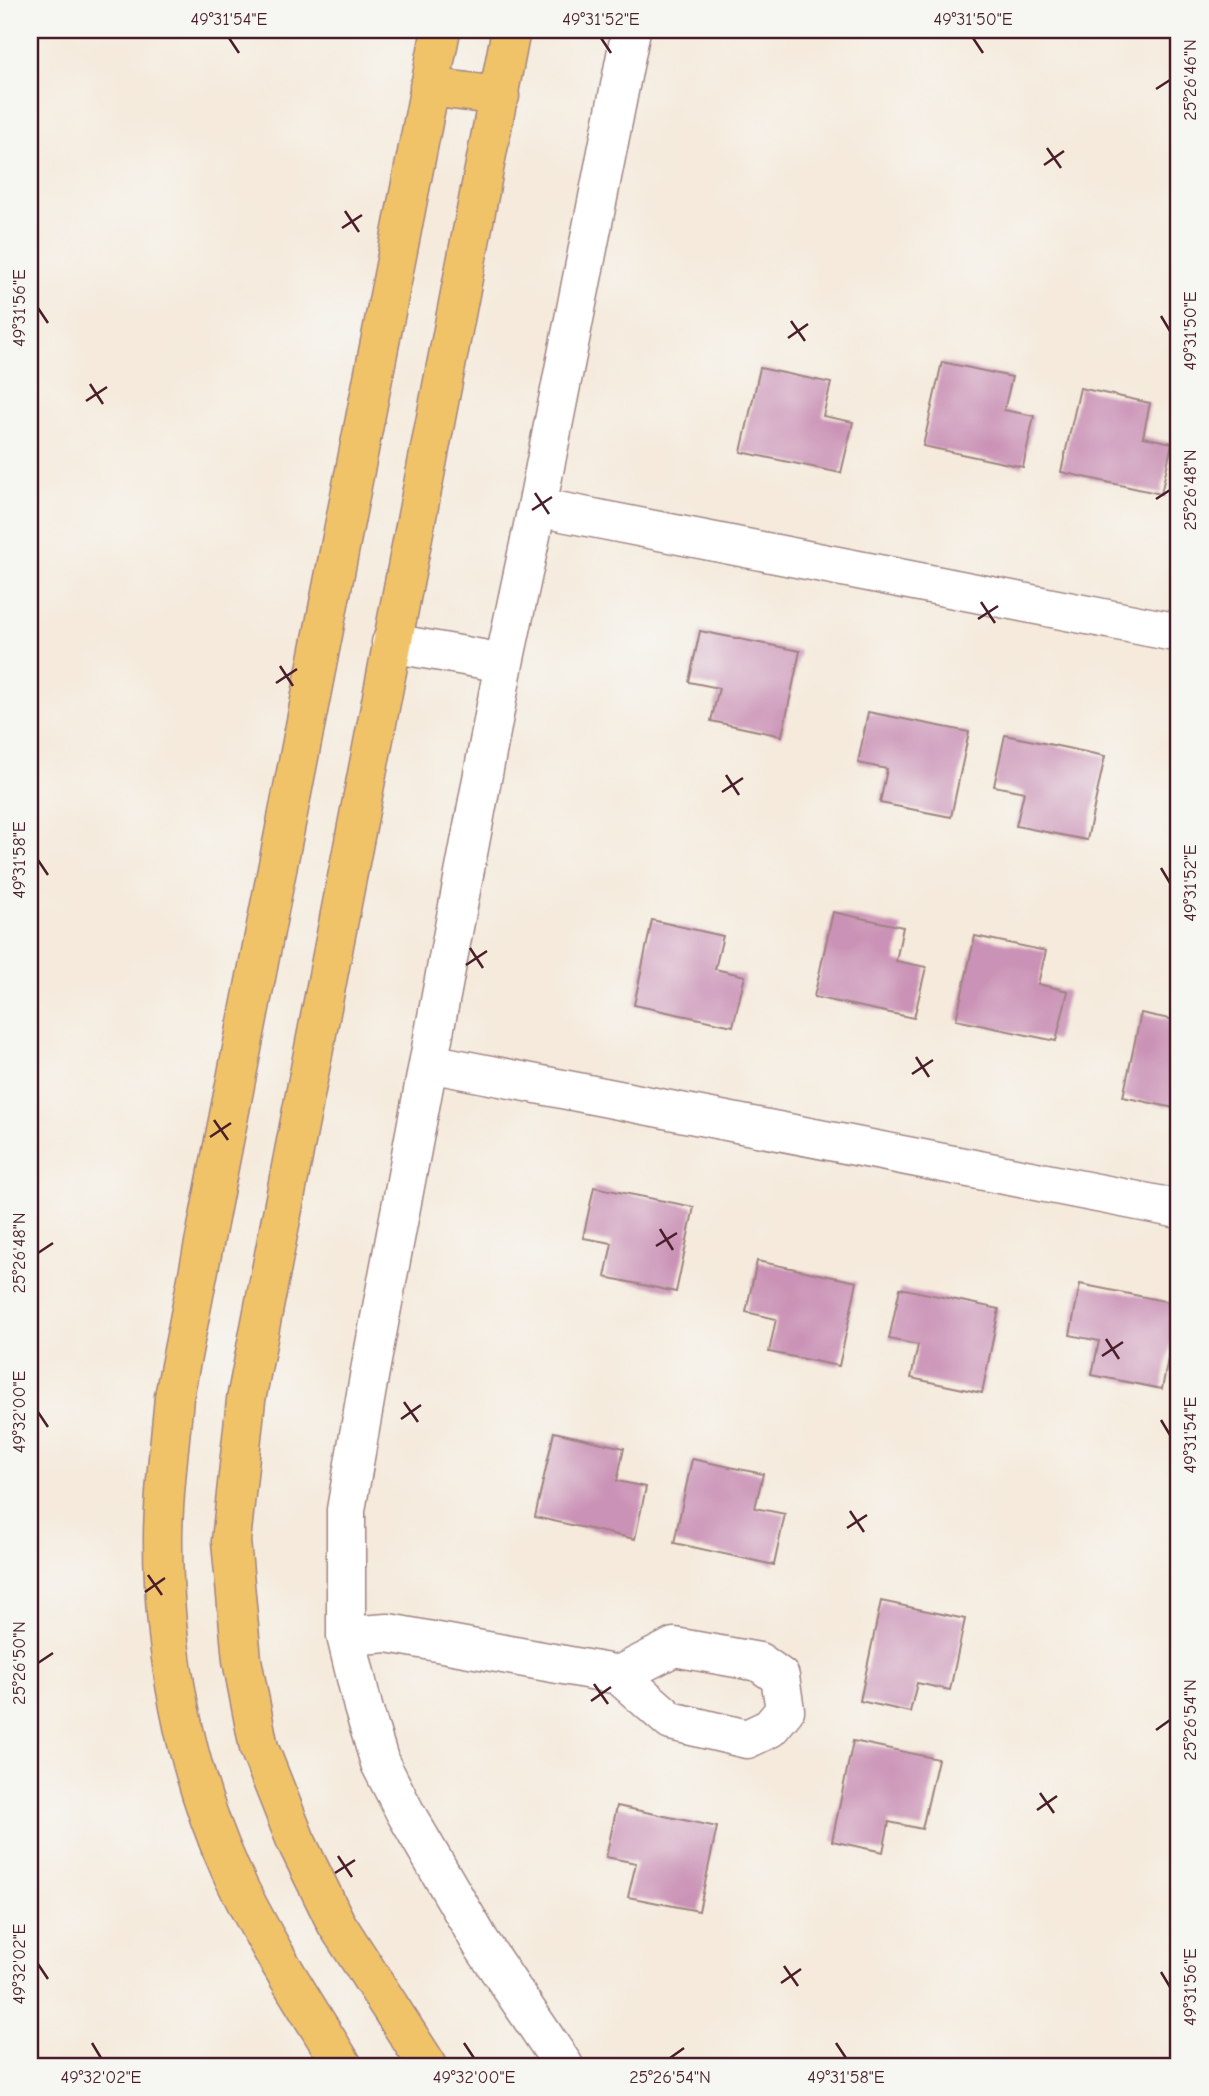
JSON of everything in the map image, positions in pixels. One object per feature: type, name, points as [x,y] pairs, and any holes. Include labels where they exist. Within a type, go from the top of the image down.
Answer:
[{"type":"main road","points":[[343,2066],[276,1954],[230,1868],[204,1798],[182,1728],[167,1637],[163,1538],[174,1397],[441,30]]},
{"type":"main road","points":[[428,2066],[336,1923],[296,1841],[259,1748],[242,1660],[231,1541],[246,1400],[511,30]]},
{"type":"main road","points":[[429,87],[500,96]]},
{"type":"street","points":[[564,2066],[481,1943],[380,1763],[346,1636],[346,1510],[504,663],[631,30]]},
{"type":"street","points":[[537,507],[1179,633]]},
{"type":"street","points":[[391,643],[504,663]]},
{"type":"street","points":[[429,1063],[1179,1209]]},
{"type":"street","points":[[346,1636],[388,1633],[619,1675]]},
{"type":"building","points":[[942,362],[1012,377],[1004,410],[1034,416],[1023,467],[923,446]]},
{"type":"building","points":[[760,368],[831,383],[823,416],[853,422],[841,473],[741,452]]},
{"type":"building","points":[[1080,388],[1150,403],[1143,437],[1172,443],[1161,494],[1061,472]]},
{"type":"building","points":[[700,631],[800,651],[782,736],[711,721],[719,688],[689,682]]},
{"type":"building","points":[[868,712],[969,732],[951,817],[880,803],[887,769],[858,763]]},
{"type":"building","points":[[1005,735],[1105,756],[1087,840],[1016,826],[1024,792],[994,786]]},
{"type":"building","points":[[833,912],[903,927],[896,961],[926,967],[914,1018],[814,997]]},
{"type":"building","points":[[652,920],[723,936],[715,969],[745,976],[733,1026],[634,1005]]},
{"type":"building","points":[[975,936],[1046,951],[1038,984],[1068,991],[1056,1041],[956,1020]]},
{"type":"building","points":[[1141,1013],[1179,1021],[1179,1109],[1123,1097]]},
{"type":"building","points":[[594,1187],[694,1207],[676,1292],[605,1277],[612,1243],[583,1238]]},
{"type":"building","points":[[757,1261],[857,1282],[839,1366],[769,1352],[776,1319],[746,1312]]},
{"type":"building","points":[[1080,1284],[1179,1304],[1162,1389],[1092,1375],[1099,1341],[1070,1335]]},
{"type":"building","points":[[900,1288],[999,1309],[982,1393],[911,1378],[918,1345],[889,1339]]},
{"type":"building","points":[[554,1432],[624,1448],[617,1481],[646,1487],[635,1539],[535,1517]]},
{"type":"building","points":[[692,1459],[763,1474],[755,1508],[785,1514],[774,1565],[674,1543]]},
{"type":"building","points":[[881,1601],[965,1619],[950,1690],[917,1683],[910,1712],[860,1701]]},
{"type":"building","points":[[853,1741],[938,1759],[922,1829],[889,1822],[883,1852],[832,1841]]},
{"type":"building","points":[[617,1806],[717,1827],[699,1911],[628,1897],[636,1863],[606,1857]]}]
